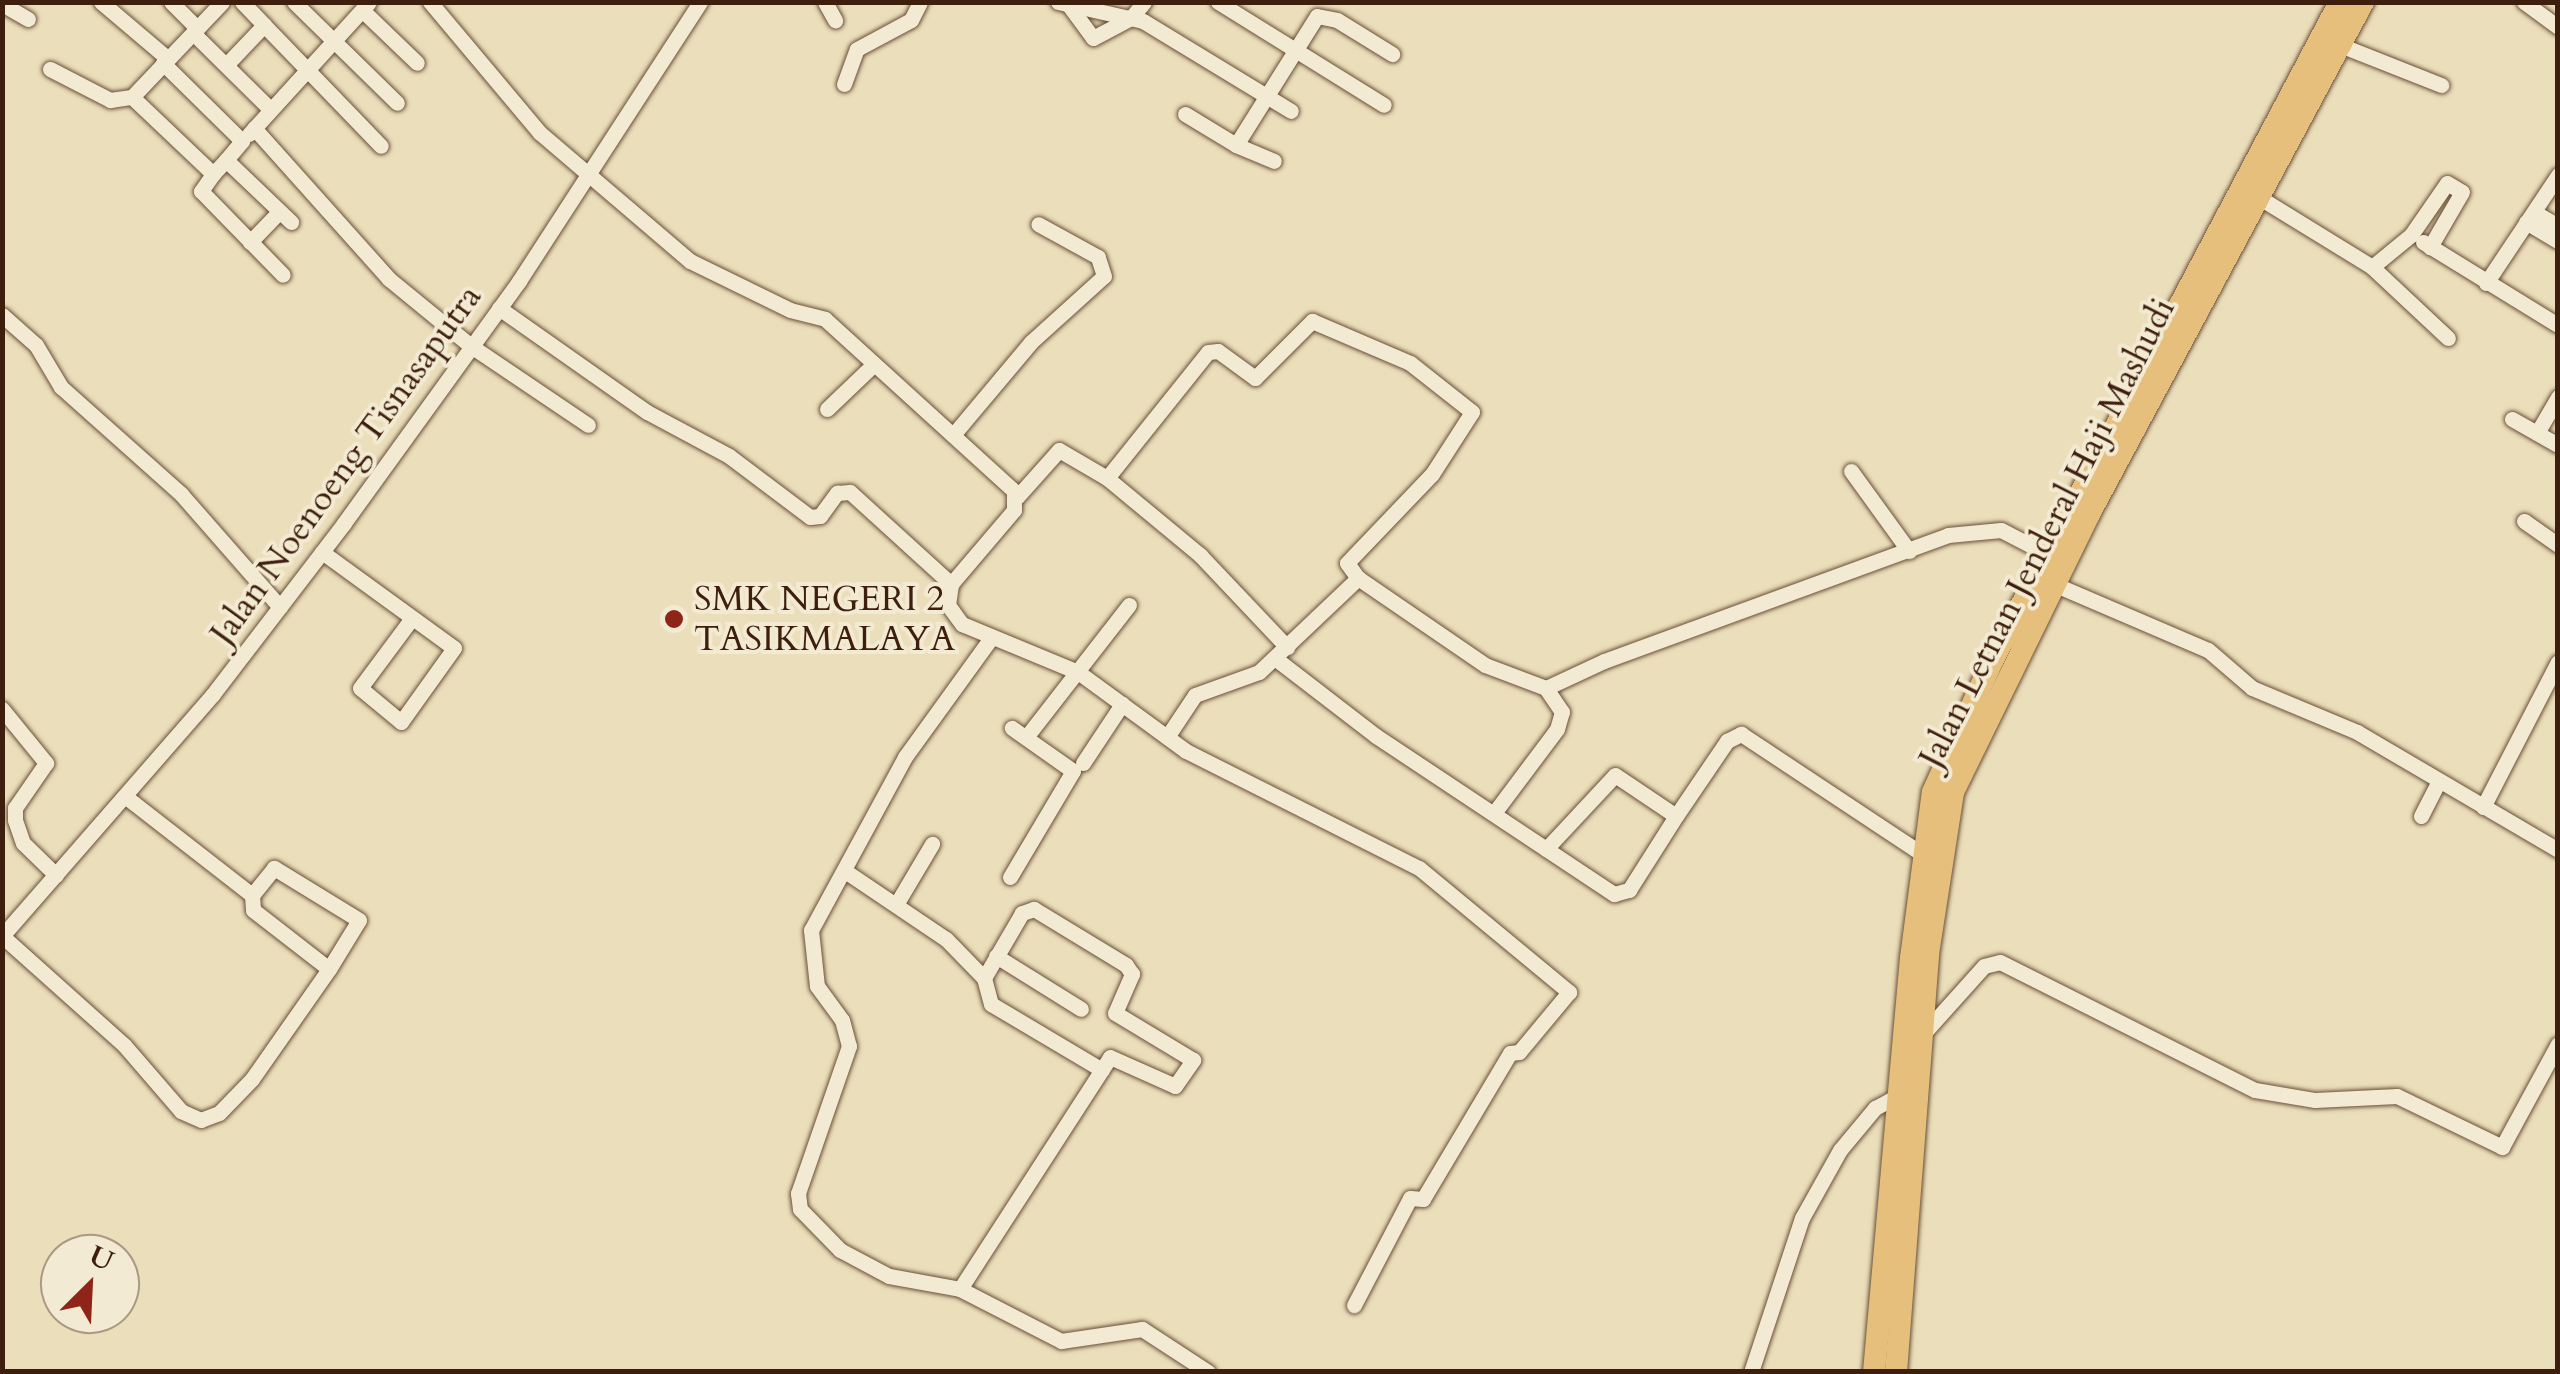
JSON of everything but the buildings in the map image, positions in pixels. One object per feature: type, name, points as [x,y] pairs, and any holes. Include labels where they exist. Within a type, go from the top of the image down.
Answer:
[{"type":"main road","name":"Jalan Letnan Jenderal Haji Mashudi","points":[[1896,1372],[1944,821],[2002,663],[2049,555],[2340,2]]},
{"type":"main road","name":"Jalan Letnan Jenderal Haji Mashudi","points":[[1874,1372],[1922,854],[1946,758],[2002,663],[2056,585],[2363,2]]},
{"type":"street","points":[[101,2],[248,134],[389,280],[471,346],[588,425]]},
{"type":"street","points":[[171,2],[270,109]]},
{"type":"street","points":[[50,69],[110,100],[132,96],[222,2]]},
{"type":"street","points":[[242,2],[381,146]]},
{"type":"street","points":[[294,2],[398,104]]},
{"type":"street","points":[[430,2],[528,119],[690,261],[825,319],[1017,497]]},
{"type":"street","name":"Jalan Noenoeng Tisnasaputra","points":[[2,936],[126,797],[322,552],[590,176],[700,2]]},
{"type":"street","points":[[825,2],[834,20]]},
{"type":"street","points":[[844,84],[857,49],[912,20],[920,2]]},
{"type":"street","points":[[1058,2],[1131,18],[1291,112]]},
{"type":"street","points":[[1068,4],[1091,38],[1131,18],[1144,2]]},
{"type":"street","points":[[1218,2],[1384,105]]},
{"type":"street","points":[[2524,2],[2558,26]]},
{"type":"street","points":[[2,4],[28,19]]},
{"type":"street","points":[[282,275],[201,190],[366,6],[417,63]]},
{"type":"street","points":[[1236,145],[1311,22],[1325,15],[1392,54]]},
{"type":"street","points":[[227,64],[264,26]]},
{"type":"street","points":[[2340,46],[2441,85]]},
{"type":"street","points":[[132,96],[213,174]]},
{"type":"street","points":[[1185,114],[1236,145],[1274,161]]},
{"type":"street","points":[[226,160],[285,217],[250,242]]},
{"type":"street","points":[[2486,283],[2558,176]]},
{"type":"street","points":[[2372,267],[2411,235],[2447,183],[2457,187],[2456,204],[2430,246]]},
{"type":"street","points":[[2260,198],[2372,267],[2448,338]]},
{"type":"street","points":[[2530,217],[2558,226]]},
{"type":"street","points":[[2530,217],[2558,241]]},
{"type":"street","points":[[952,435],[1031,342],[1104,276],[1098,258],[1038,224]]},
{"type":"street","points":[[2411,235],[2553,322],[2558,301]]},
{"type":"street","points":[[499,308],[646,412],[729,456],[810,517],[820,516],[837,494],[850,492],[951,584],[954,615],[991,638],[1078,672],[1167,738],[1419,868],[1569,992],[1519,1052],[1510,1053],[1423,1199],[1410,1198],[1354,1305]]},
{"type":"street","points":[[2,314],[36,345],[61,387],[180,494],[280,607]]},
{"type":"street","points":[[1107,478],[1210,350],[1255,378],[1306,323],[1320,323],[1410,363],[1472,412],[1432,474],[1347,563],[1358,578],[1485,665],[1546,688],[1562,712],[1557,730],[1494,813]]},
{"type":"street","points":[[826,408],[873,365]]},
{"type":"street","points":[[2537,433],[2558,398]]},
{"type":"street","points":[[2512,419],[2558,445]]},
{"type":"street","points":[[951,584],[1007,520],[1017,497],[1059,450],[1107,478],[1200,555],[1281,653],[1494,813],[1620,895],[1630,890],[1727,740],[1746,734],[1922,854]]},
{"type":"street","points":[[1852,471],[1909,550]]},
{"type":"street","points":[[2524,521],[2558,545]]},
{"type":"street","points":[[1546,688],[1604,660],[1909,550],[1988,529],[2014,534],[2049,555]]},
{"type":"street","points":[[322,552],[412,618],[454,654],[402,722],[360,688],[412,618]]},
{"type":"street","points":[[1167,738],[1204,687],[1259,672],[1358,578]]},
{"type":"street","points":[[2056,585],[2193,642],[2252,688],[2357,732],[2558,850]]},
{"type":"street","points":[[1010,876],[1073,770],[1020,732],[1078,672],[1130,606]]},
{"type":"street","points":[[991,638],[905,757],[809,943],[817,986],[842,1020],[849,1046],[798,1193],[800,1208],[840,1250],[889,1276],[960,1289],[1061,1341],[1128,1326],[1159,1334],[1208,1372]]},
{"type":"street","points":[[2483,807],[2558,662]]},
{"type":"street","points":[[1083,763],[1122,704]]},
{"type":"street","points":[[2,709],[46,763],[15,808],[15,820],[23,843],[56,875]]},
{"type":"street","points":[[1546,849],[1615,775],[1676,816]]},
{"type":"street","points":[[2421,816],[2438,783]]},
{"type":"street","points":[[126,797],[252,894],[253,910],[329,968]]},
{"type":"street","points":[[897,903],[932,844]]},
{"type":"street","points":[[2,936],[124,1045],[182,1112],[201,1120],[219,1113],[252,1078],[358,926],[356,917],[280,868],[252,894]]},
{"type":"street","points":[[844,871],[897,903],[984,978],[991,1004],[1102,1070]]},
{"type":"street","points":[[960,1289],[1113,1056],[1175,1086],[1192,1060],[1118,1016],[1132,971],[1043,912],[1022,913],[984,978]]},
{"type":"street","points":[[996,956],[1080,1009]]},
{"type":"street","points":[[1923,1034],[1984,966],[2000,962],[2254,1090],[2315,1100],[2404,1097],[2498,1147],[2509,1143],[2554,1063],[2558,1044]]},
{"type":"street","points":[[1751,1372],[1802,1218],[1840,1150],[1876,1108],[1901,1094]]},
{"type":"place","name":"SMK NEGERI 2 TASIKMALAYA","points":[[674,619]]}]
